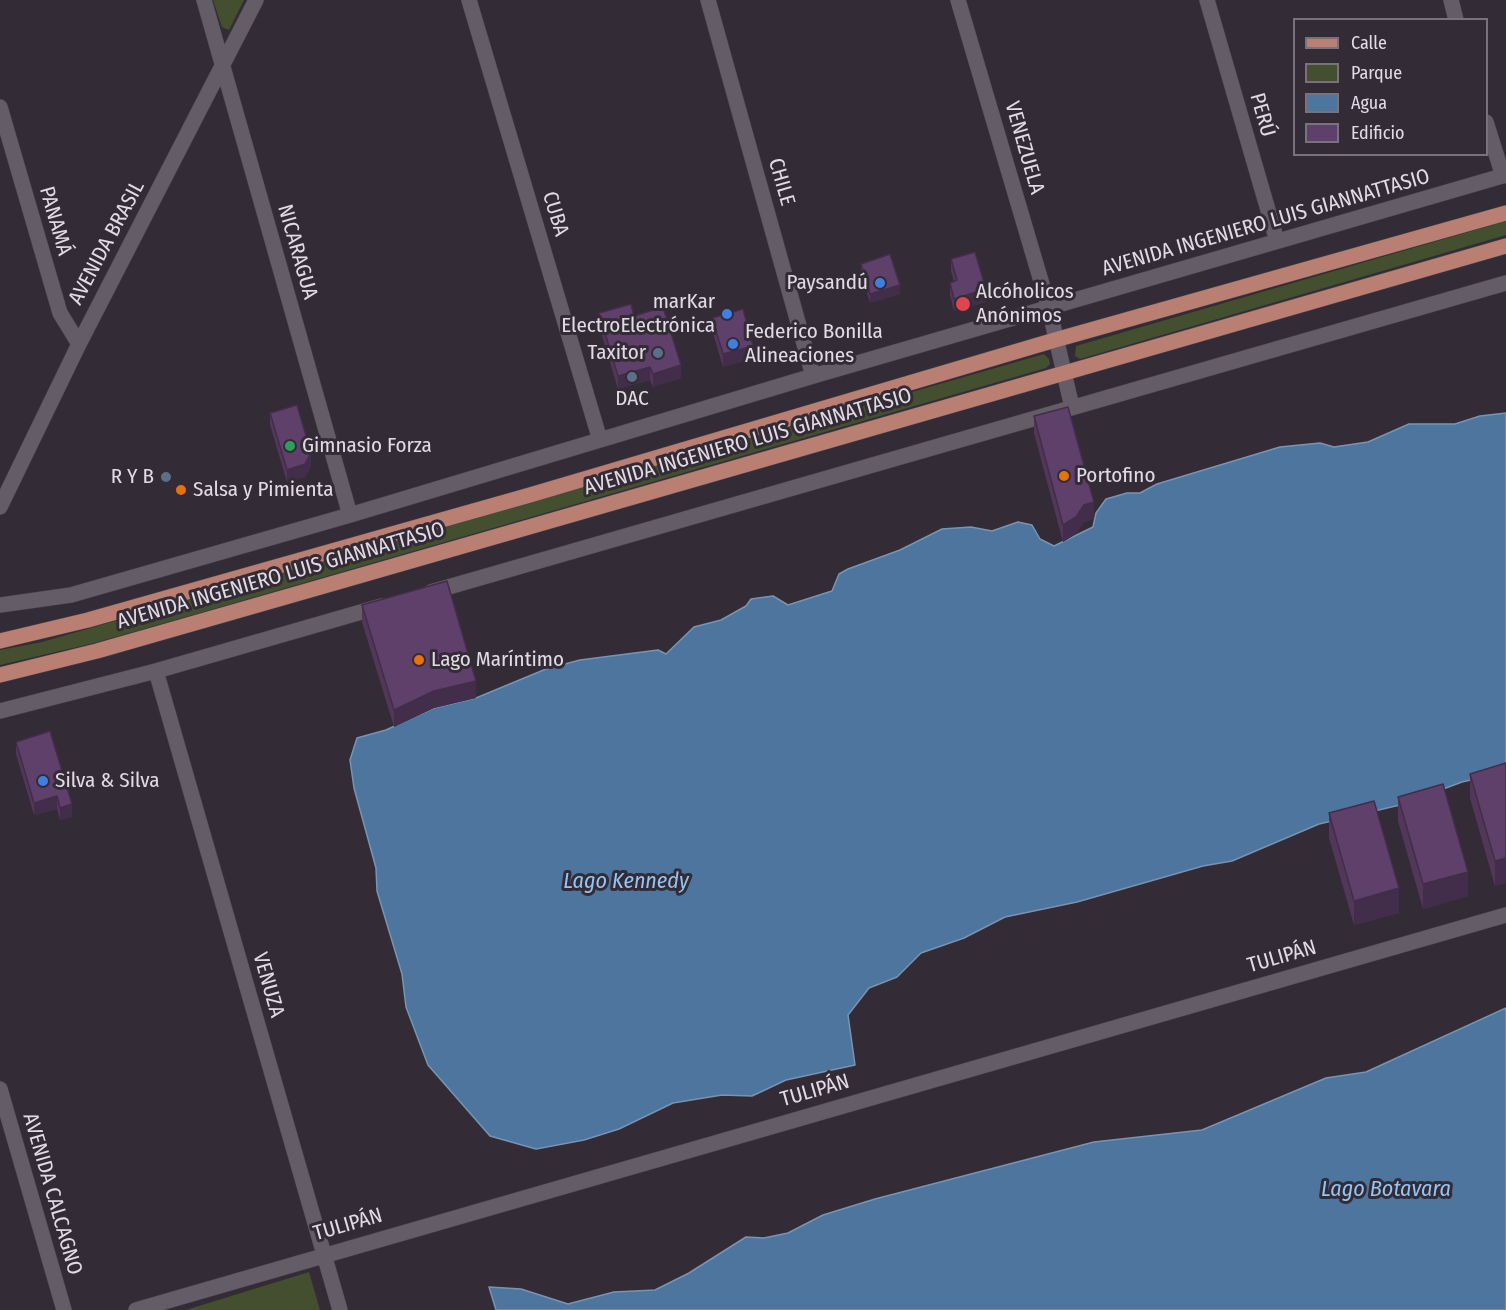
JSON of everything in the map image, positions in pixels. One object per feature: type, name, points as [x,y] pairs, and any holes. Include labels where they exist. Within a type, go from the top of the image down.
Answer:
[{"type":"main road","name":"AVENIDA INGENIERO LUIS GIANNATTASIO","points":[[0,640],[88,620],[530,495],[1055,340],[1506,213]]},
{"type":"main road","name":"AVENIDA INGENIERO LUIS GIANNATTASIO","points":[[0,675],[97,651],[1506,246]]},
{"type":"street","name":"NICARAGUA","points":[[204,0],[350,516]]},
{"type":"street","name":"AVENIDA BRASIL","points":[[0,507],[79,344],[256,0]]},
{"type":"street","name":"CUBA","points":[[469,0],[600,440]]},
{"type":"street","name":"CHILE","points":[[708,0],[813,376]]},
{"type":"street","name":"VENEZUELA","points":[[958,0],[1049,308],[1072,407]]},
{"type":"street","name":"PERÚ","points":[[1207,0],[1276,241]]},
{"type":"street","points":[[1450,0],[1455,18]]},
{"type":"street","name":"PANAMÁ","points":[[0,107],[60,313],[79,344]]},
{"type":"street","points":[[1488,128],[1504,175]]},
{"type":"street","name":"AVENIDA INGENIERO LUIS GIANNATTASIO","points":[[0,605],[72,594],[350,516],[813,376],[1504,175]]},
{"type":"street","points":[[422,595],[1506,283]]},
{"type":"street","points":[[0,711],[156,671],[398,601]]},
{"type":"street","name":"VENUZA","points":[[156,671],[340,1310]]},
{"type":"street","name":"TULIPÁN","points":[[136,1310],[323,1254],[1506,915]]},
{"type":"street","name":"AVENIDA CALCAGNO","points":[[0,1089],[64,1310]]},
{"type":"green space","points":[[213,0],[244,0],[229,30],[222,27]]},
{"type":"green space","points":[[1506,221],[1506,235],[1080,359],[1075,356],[1076,346]]},
{"type":"green space","points":[[1044,354],[1050,364],[1046,368],[94,643],[0,665],[0,650],[42,642]]},
{"type":"green space","points":[[309,1272],[320,1310],[186,1310]]},
{"type":"water","name":"Lago Kennedy","points":[[1506,413],[1506,772],[1462,782],[1400,805],[1319,824],[1232,861],[1203,866],[1077,902],[1005,917],[964,938],[921,953],[897,977],[869,988],[848,1015],[855,1065],[786,1080],[752,1096],[722,1095],[673,1103],[619,1129],[584,1140],[536,1149],[490,1136],[428,1065],[406,1007],[402,974],[377,891],[376,868],[354,788],[350,760],[357,738],[386,730],[434,708],[476,698],[546,669],[580,660],[658,650],[666,654],[694,627],[721,620],[746,606],[751,599],[773,596],[788,605],[832,591],[839,574],[900,550],[942,529],[971,527],[992,531],[1018,522],[1032,525],[1040,539],[1054,546],[1093,527],[1096,513],[1106,499],[1127,493],[1140,493],[1157,484],[1280,447],[1320,443],[1334,447],[1368,442],[1409,424],[1455,424],[1480,416]]},
{"type":"water","name":"Lago Botavara","points":[[1506,1008],[1506,1310],[496,1310],[489,1287],[521,1289],[568,1304],[614,1292],[655,1290],[689,1273],[746,1237],[764,1238],[788,1233],[823,1215],[875,1199],[1094,1142],[1202,1130],[1326,1078],[1366,1072]]},
{"type":"building","points":[[975,252],[986,289],[954,299],[950,283],[957,280],[951,259]]},
{"type":"building","name":"Paysandú","points":[[890,254],[900,285],[870,294],[861,264]]},
{"type":"building","points":[[631,304],[634,316],[663,307],[681,365],[653,374],[650,367],[618,376],[599,313]]},
{"type":"building","name":"Federico Bonilla Alineaciones","points":[[743,309],[753,346],[723,354],[712,318]]},
{"type":"building","name":"Gimnasio Forza","points":[[297,405],[311,453],[305,464],[287,470],[270,413]]},
{"type":"building","name":"Portofino","points":[[1068,407],[1094,502],[1084,505],[1076,517],[1063,525],[1034,416]]},
{"type":"building","name":"Lago Maríntimo","points":[[447,581],[476,681],[434,691],[394,710],[362,605]]},
{"type":"building","name":"Silva & Silva","points":[[50,731],[72,804],[60,808],[57,796],[34,803],[16,742]]},
{"type":"building","points":[[1506,763],[1506,858],[1495,861],[1470,774]]},
{"type":"building","points":[[1443,784],[1468,872],[1423,884],[1398,797]]},
{"type":"building","points":[[1374,801],[1399,888],[1354,901],[1329,813]]},
{"type":"place","name":"Paysandú","points":[[880,283]]},
{"type":"place","name":"Alcóholicos Anónimos","points":[[963,304]]},
{"type":"place","name":"marKar ElectroElectrónica","points":[[727,314]]},
{"type":"place","name":"Federico Bonilla Alineaciones","points":[[733,344]]},
{"type":"place","name":"Taxitor","points":[[658,353]]},
{"type":"place","name":"DAC","points":[[632,377]]},
{"type":"place","name":"Gimnasio Forza","points":[[290,446]]},
{"type":"place","name":"Portofino","points":[[1064,476]]},
{"type":"place","name":"R Y B","points":[[166,477]]},
{"type":"place","name":"Salsa y Pimienta","points":[[181,490]]},
{"type":"place","name":"Lago Maríntimo","points":[[419,660]]},
{"type":"place","name":"Silva & Silva","points":[[43,781]]}]
